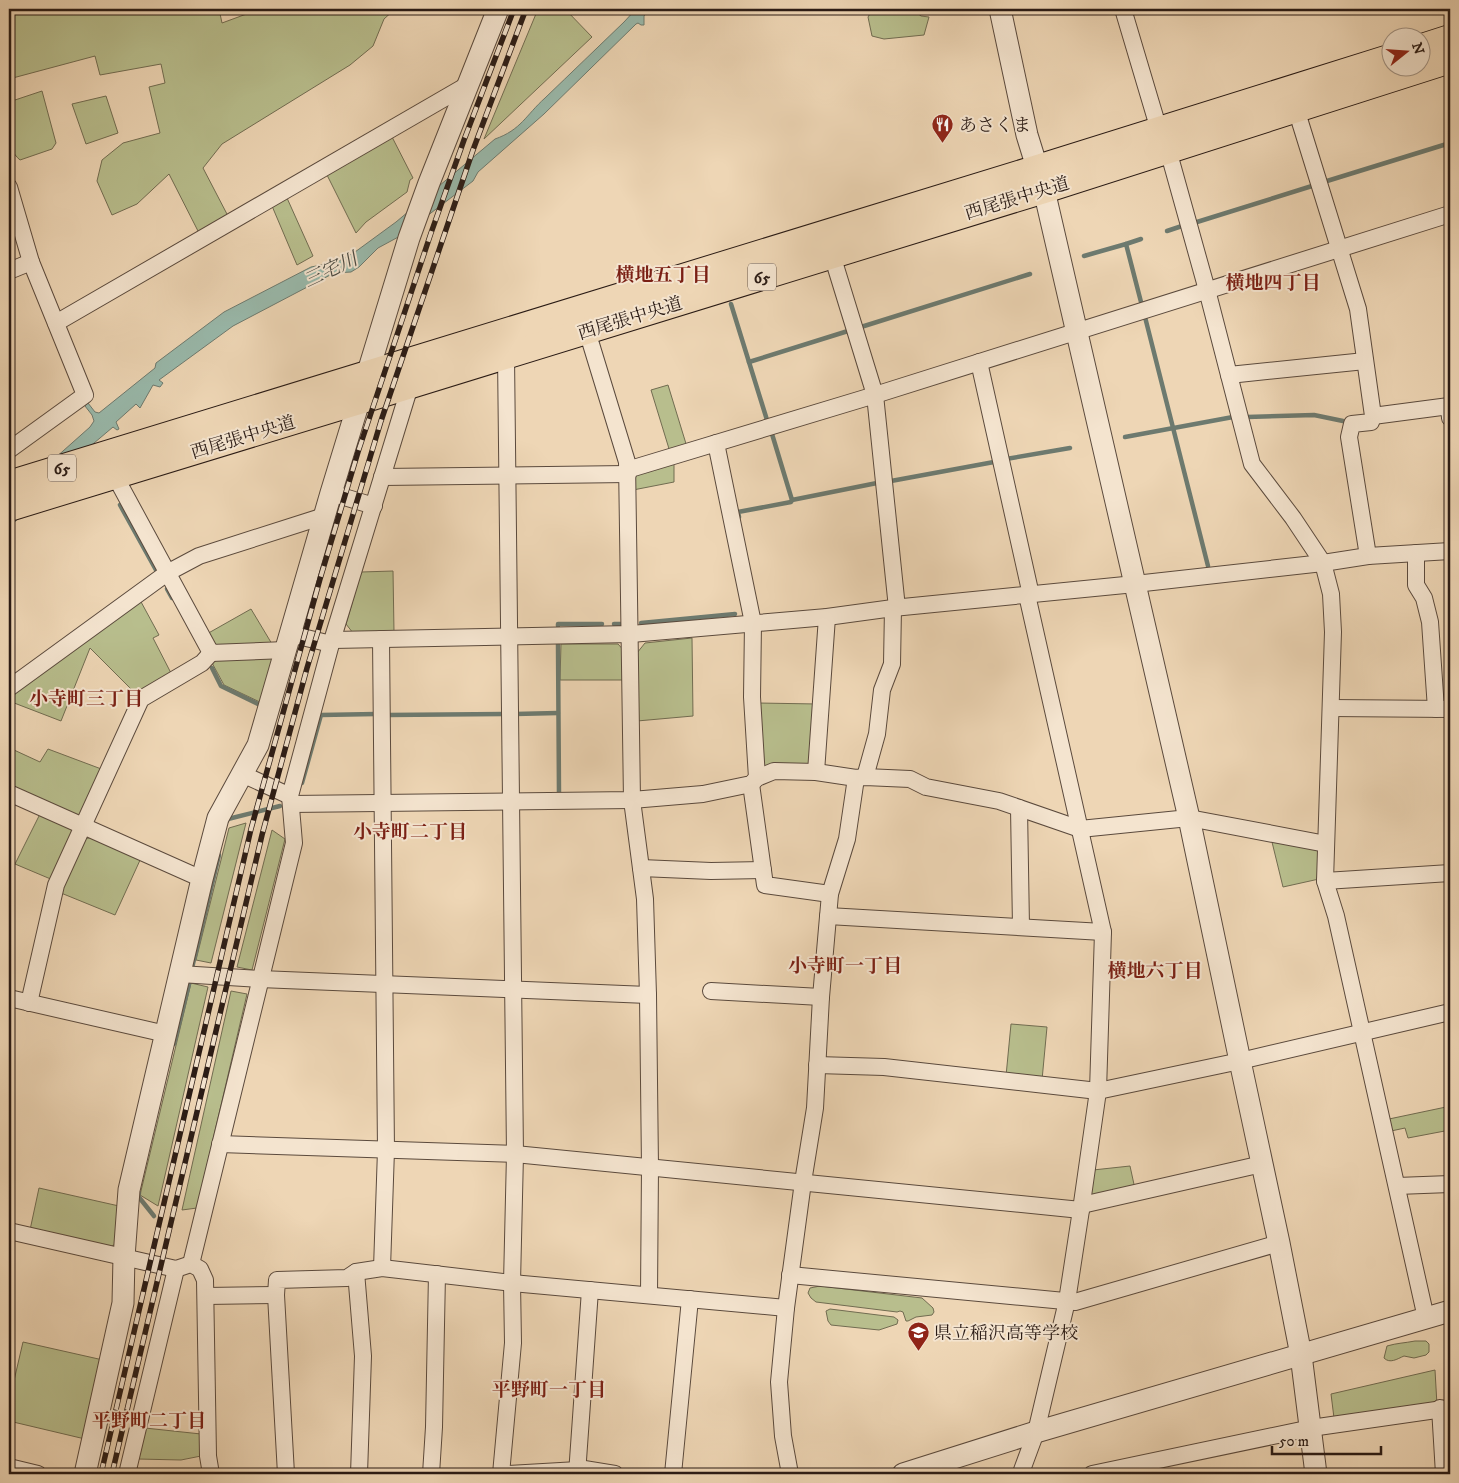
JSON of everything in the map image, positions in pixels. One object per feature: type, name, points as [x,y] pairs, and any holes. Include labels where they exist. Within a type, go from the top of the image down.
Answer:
[{"type":"main road","points":[[1432,44],[1450,38]]},
{"type":"main road","name":"西尾張中央道","points":[[1164,140],[1296,109],[1450,60]]},
{"type":"main road","name":"西尾張中央道","points":[[9,508],[71,488],[115,464],[368,374],[1041,179],[1164,140],[1382,61]]},
{"type":"main road","name":"西尾張中央道","points":[[9,484],[115,464],[360,402],[832,255],[1041,179]]},
{"type":"street","points":[[85,1474],[123,1303],[124,1257],[130,1190],[202,879],[218,818],[258,745],[324,516],[409,238],[498,9]]},
{"type":"street","points":[[1000,9],[1028,135],[1041,179],[1077,331],[1189,818],[1301,1355],[1316,1474]]},
{"type":"street","points":[[1123,9],[1164,140],[1207,290],[1252,464],[1293,518],[1323,563],[1331,594],[1333,632],[1325,880],[1336,916],[1426,1318]]},
{"type":"street","points":[[56,323],[469,84]]},
{"type":"street","points":[[1296,109],[1358,309],[1373,416],[1371,422],[1352,424],[1349,437],[1368,556]]},
{"type":"street","points":[[9,187],[31,262],[85,394],[9,450]]},
{"type":"street","points":[[382,477],[508,476],[627,472],[1450,214]]},
{"type":"street","points":[[790,1474],[783,1436],[780,1382],[790,1275],[815,1108],[821,996],[830,894],[847,839],[860,777],[878,734],[882,690],[892,664],[895,608],[875,395],[832,255]]},
{"type":"street","points":[[9,271],[31,262]]},
{"type":"street","points":[[586,331],[627,462],[632,800],[645,899],[648,995],[649,1295]]},
{"type":"street","points":[[502,1474],[513,1343],[512,1283],[515,1154],[506,356]]},
{"type":"street","points":[[1229,375],[1366,361]]},
{"type":"street","points":[[979,362],[1103,932],[1098,1091],[1081,1208],[1067,1301],[1036,1432],[1022,1474]]},
{"type":"street","points":[[127,1474],[183,1266],[220,1144],[294,843],[291,800],[332,642],[410,386]]},
{"type":"street","points":[[1373,416],[1450,410]]},
{"type":"street","points":[[716,443],[753,623],[754,781],[765,884],[830,894]]},
{"type":"street","points":[[115,464],[167,573],[211,653]]},
{"type":"street","points":[[331,493],[374,506]]},
{"type":"street","points":[[9,688],[167,573],[199,556],[324,516]]},
{"type":"street","points":[[29,1003],[56,885],[141,699],[202,663],[211,653],[288,642],[630,634],[827,617],[895,608],[1323,563],[1368,556],[1450,552]]},
{"type":"street","points":[[1331,708],[1443,709],[1430,622],[1424,598],[1416,585],[1416,554]]},
{"type":"street","points":[[816,772],[827,617]]},
{"type":"street","points":[[381,639],[386,1150],[382,1268]]},
{"type":"street","points":[[242,774],[291,800],[382,803],[632,800],[703,794],[754,781],[774,771],[816,772],[860,777],[910,779],[926,786],[999,801],[1080,829],[1189,818],[1326,844]]},
{"type":"street","points":[[9,793],[202,879]]},
{"type":"street","points":[[1019,808],[1022,927]]},
{"type":"street","points":[[641,868],[711,871],[763,870]]},
{"type":"street","points":[[1325,880],[1450,873]]},
{"type":"street","points":[[828,916],[1103,932]]},
{"type":"street","points":[[180,974],[648,995]]},
{"type":"street","points":[[711,991],[821,996]]},
{"type":"street","points":[[9,998],[166,1034]]},
{"type":"street","points":[[818,1065],[884,1067],[1098,1091],[1240,1061],[1450,1012]]},
{"type":"street","points":[[220,1144],[515,1154],[1081,1208],[1262,1164]]},
{"type":"street","points":[[1397,1186],[1450,1184]]},
{"type":"street","points":[[9,1231],[124,1257],[200,1269],[205,1280],[206,1296],[208,1456],[211,1474]]},
{"type":"street","points":[[790,1275],[1075,1302],[1279,1243]]},
{"type":"street","points":[[286,1474],[276,1295],[277,1280],[347,1278],[356,1272],[382,1268],[512,1283],[786,1308]]},
{"type":"street","points":[[356,1272],[363,1356],[359,1474]]},
{"type":"street","points":[[431,1474],[434,1427],[437,1274]]},
{"type":"street","points":[[578,1471],[590,1290]]},
{"type":"street","points":[[206,1296],[276,1295]]},
{"type":"street","points":[[673,1474],[690,1299]]},
{"type":"street","points":[[903,1474],[1036,1432],[1450,1312]]},
{"type":"street","points":[[1092,1474],[1311,1428],[1445,1408],[1444,1474]]},
{"type":"street","points":[[9,1468],[38,1474]]},
{"type":"street","points":[[507,1474],[578,1471],[615,1474]]},
{"type":"green space","points":[[219,9],[222,23],[260,9],[395,9],[384,19],[373,46],[350,65],[222,144],[203,168],[228,216],[199,233],[169,174],[137,204],[112,215],[97,181],[102,160],[123,143],[160,133],[149,87],[165,83],[161,64],[100,75],[95,56],[9,79],[9,10]]},
{"type":"green space","points":[[538,9],[565,9],[592,37],[484,139]]},
{"type":"green space","points":[[873,9],[912,9],[921,16],[929,17],[924,35],[884,39],[872,36],[868,17]]},
{"type":"green space","points":[[42,91],[56,143],[52,149],[20,160],[15,155],[9,141],[9,102]]},
{"type":"green space","points":[[106,96],[118,133],[86,144],[72,104]]},
{"type":"green space","points":[[391,135],[413,178],[410,180],[407,192],[366,222],[356,233],[326,173]]},
{"type":"green space","points":[[287,198],[313,256],[297,265],[272,206]]},
{"type":"green space","points":[[668,385],[687,447],[670,452],[651,390]]},
{"type":"green space","points":[[674,462],[674,482],[633,490],[633,479],[637,473]]},
{"type":"green space","points":[[393,571],[394,632],[353,633],[346,624],[361,572]]},
{"type":"green space","points":[[140,600],[159,635],[153,638],[172,675],[138,696],[90,648],[61,721],[9,701],[9,696]]},
{"type":"green space","points":[[251,609],[272,644],[223,649],[207,639],[205,635]]},
{"type":"green space","points":[[692,638],[693,716],[637,721],[637,653],[645,643]]},
{"type":"green space","points":[[561,644],[618,644],[627,654],[626,680],[560,680]]},
{"type":"green space","points":[[217,658],[275,658],[264,704],[224,685],[211,661]]},
{"type":"green space","points":[[758,703],[817,704],[813,765],[762,771]]},
{"type":"green space","points":[[48,749],[104,770],[83,817],[77,818],[9,787],[9,762],[14,750],[40,762]]},
{"type":"green space","points":[[40,814],[72,829],[74,836],[53,880],[15,864]]},
{"type":"green space","points":[[246,823],[211,963],[196,960],[229,828]]},
{"type":"green space","points":[[272,830],[285,839],[252,970],[237,967]]},
{"type":"green space","points":[[93,837],[141,858],[115,915],[61,893],[84,839]]},
{"type":"green space","points":[[1272,842],[1320,847],[1319,879],[1283,887]]},
{"type":"green space","points":[[191,983],[208,987],[158,1206],[140,1195]]},
{"type":"green space","points":[[231,991],[247,994],[197,1208],[182,1210]]},
{"type":"green space","points":[[1011,1024],[1047,1027],[1042,1080],[1006,1076]]},
{"type":"green space","points":[[1446,1107],[1450,1130],[1408,1138],[1405,1128],[1391,1131],[1389,1119]]},
{"type":"green space","points":[[1130,1166],[1135,1189],[1093,1199],[1089,1194],[1093,1170]]},
{"type":"green space","points":[[39,1188],[119,1206],[117,1243],[109,1248],[30,1230]]},
{"type":"green space","points":[[820,1286],[922,1298],[933,1308],[934,1312],[932,1315],[916,1317],[906,1321],[903,1312],[900,1311],[816,1302],[808,1293],[810,1288]]},
{"type":"green space","points":[[830,1309],[894,1317],[898,1320],[897,1324],[879,1330],[831,1325],[826,1311]]},
{"type":"green space","points":[[1426,1341],[1429,1344],[1429,1352],[1426,1355],[1414,1358],[1404,1356],[1391,1361],[1384,1358],[1387,1346]]},
{"type":"green space","points":[[23,1342],[103,1360],[85,1439],[9,1421],[9,1402]]},
{"type":"green space","points":[[1435,1370],[1437,1405],[1334,1418],[1331,1394]]},
{"type":"green space","points":[[145,1428],[201,1434],[201,1456],[181,1460],[138,1459]]},
{"type":"water","name":"三宅川","points":[[636,9],[649,9],[644,16],[644,25],[636,24],[544,114],[478,172],[473,181],[402,235],[378,248],[359,267],[351,272],[334,273],[233,326],[159,380],[163,383],[160,387],[153,385],[140,408],[136,404],[116,422],[119,429],[117,430],[113,427],[74,460],[9,528],[9,499],[90,427],[94,421],[85,406],[86,404],[88,403],[95,412],[99,413],[155,368],[156,363],[224,312],[311,267],[337,262],[355,252],[396,222],[495,139],[523,122],[538,104]]},
{"type":"waterway","points":[[1327,181],[1450,143]]},
{"type":"waterway","points":[[1197,222],[1312,186]]},
{"type":"waterway","points":[[1167,231],[1182,226]]},
{"type":"waterway","points":[[1126,244],[1141,239]]},
{"type":"waterway","points":[[1084,256],[1126,244],[1141,302]]},
{"type":"waterway","points":[[861,327],[1030,274]]},
{"type":"waterway","points":[[731,304],[767,420]]},
{"type":"waterway","points":[[1145,317],[1208,566]]},
{"type":"waterway","points":[[749,362],[848,331]]},
{"type":"waterway","points":[[1247,417],[1314,415],[1343,421]]},
{"type":"waterway","points":[[1125,437],[1233,417]]},
{"type":"waterway","points":[[772,434],[792,500],[877,483]]},
{"type":"waterway","points":[[1006,459],[1070,448]]},
{"type":"waterway","points":[[891,481],[994,462]]},
{"type":"waterway","points":[[739,517],[738,512],[791,502],[792,500]]},
{"type":"waterway","points":[[120,505],[156,570]]},
{"type":"waterway","points":[[167,589],[172,598]]},
{"type":"waterway","points":[[641,623],[735,614]]},
{"type":"waterway","points":[[558,626],[558,624],[602,624]]},
{"type":"waterway","points":[[614,624],[621,624]]},
{"type":"waterway","points":[[558,644],[559,794]]},
{"type":"waterway","points":[[212,668],[221,686],[262,706],[261,708]]},
{"type":"waterway","points":[[515,714],[558,713]]},
{"type":"waterway","points":[[302,783],[321,715],[376,714]]},
{"type":"waterway","points":[[387,715],[504,714]]},
{"type":"waterway","points":[[227,821],[228,819],[280,806]]},
{"type":"waterway","points":[[192,968],[219,855]]},
{"type":"waterway","points":[[174,1044],[189,984]]},
{"type":"waterway","points":[[139,1193],[138,1196],[154,1216]]},
{"type":"railway","points":[[101,1474],[251,829],[320,579],[358,452],[431,233],[514,9]]},
{"type":"railway","points":[[112,1474],[262,835],[307,668],[381,421],[473,150],[526,9]]},
{"type":"place","name":"あさくま","points":[[943,144]]},
{"type":"place","name":"県立稲沢高等学校","points":[[918,1352]]},
{"type":"district","name":"横地五丁目","points":[[663,274]]},
{"type":"district","name":"横地四丁目","points":[[1273,282]]},
{"type":"district","name":"小寺町三丁目","points":[[86,698]]},
{"type":"district","name":"小寺町二丁目","points":[[410,831]]},
{"type":"district","name":"小寺町一丁目","points":[[845,965]]},
{"type":"district","name":"横地六丁目","points":[[1155,970]]},
{"type":"district","name":"平野町一丁目","points":[[549,1389]]},
{"type":"district","name":"平野町二丁目","points":[[149,1420]]}]
